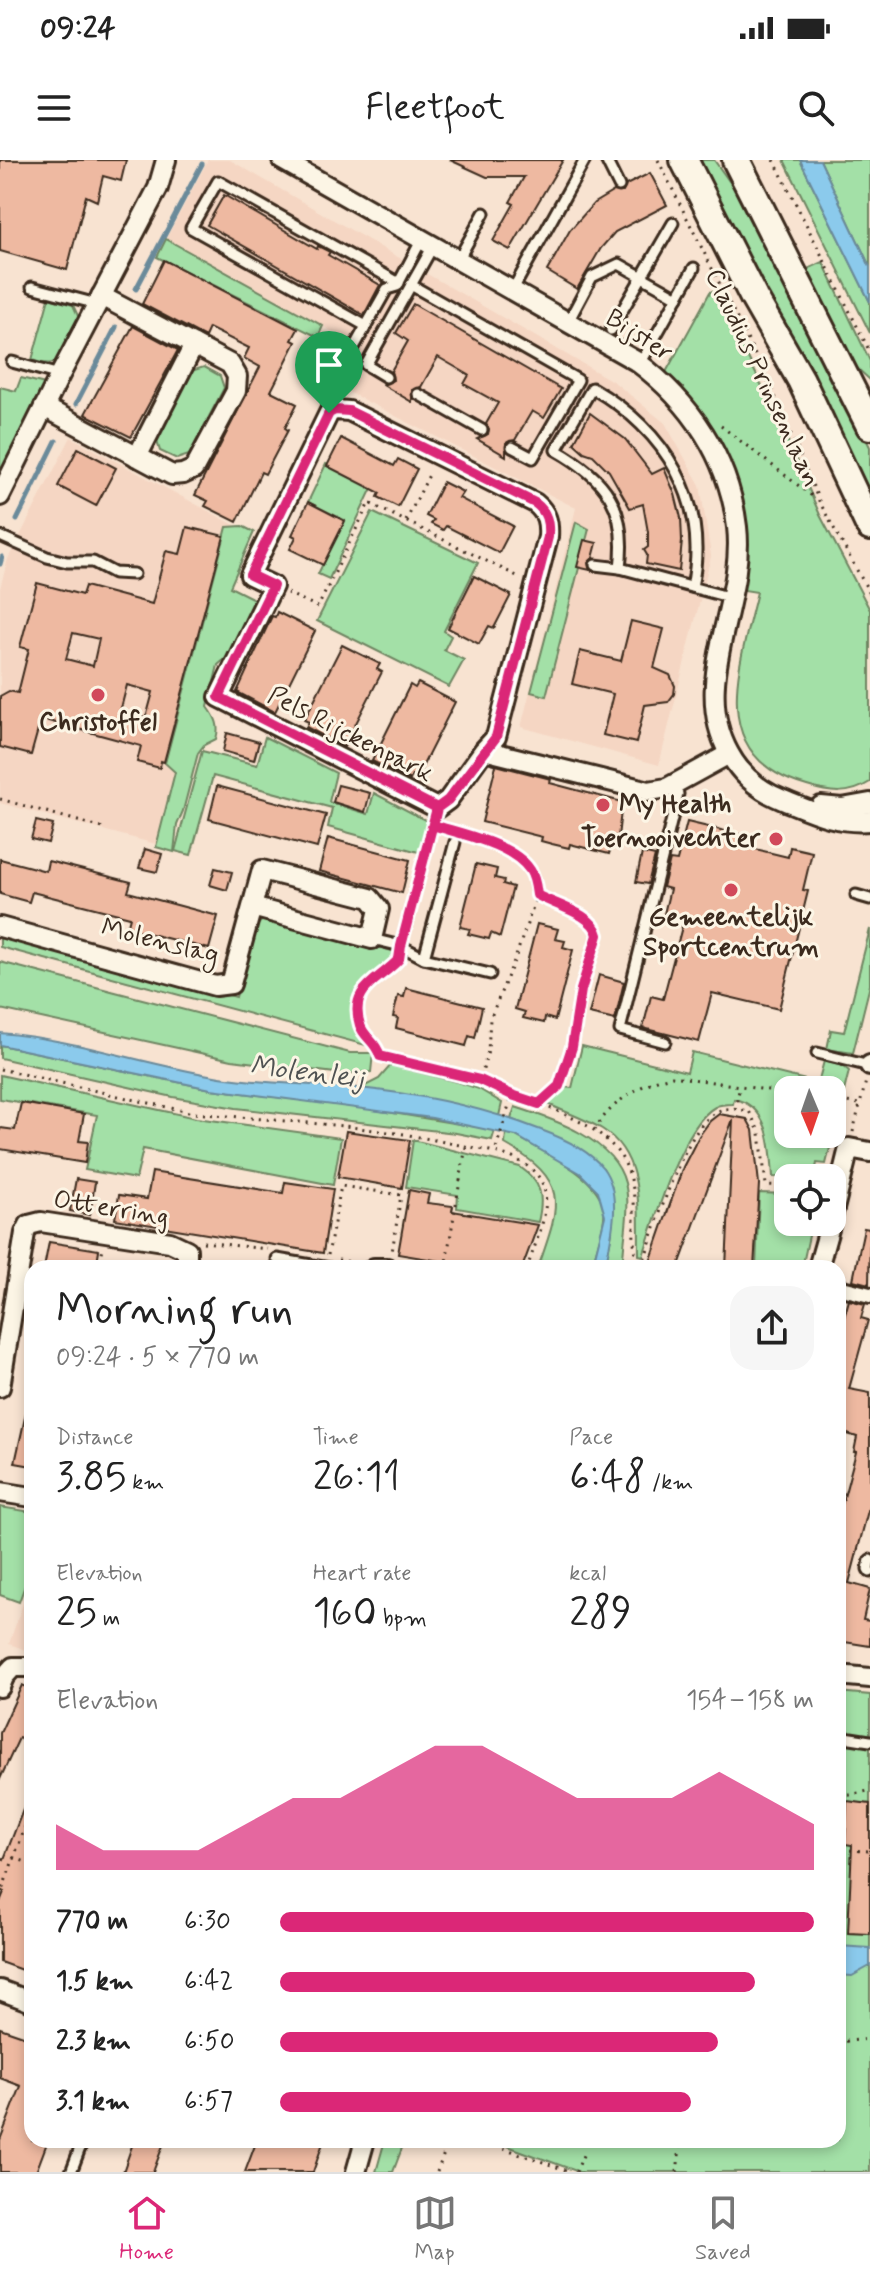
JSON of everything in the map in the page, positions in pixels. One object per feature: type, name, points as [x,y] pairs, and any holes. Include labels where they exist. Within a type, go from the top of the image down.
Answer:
[{"type":"main road","name":"Claudius Prinsenlaan","points":[[684,160],[754,298],[801,380],[870,527]]},
{"type":"main road","points":[[736,160],[859,388],[870,426]]},
{"type":"street","points":[[0,496],[158,188],[166,160]]},
{"type":"street","name":"Bijster","points":[[282,160],[640,364],[676,394],[712,444],[725,472],[738,530],[738,559],[714,691],[720,732],[729,754],[752,782],[786,801],[824,817],[851,822],[870,821]]},
{"type":"street","points":[[44,407],[172,475],[194,469],[236,391],[237,376],[230,364],[99,300]]},
{"type":"street","points":[[137,457],[194,345]]},
{"type":"street","name":"Pels Rijckenpark","points":[[349,411],[438,456],[544,510],[548,537],[496,737],[448,800],[437,808],[219,697],[273,586],[250,575],[329,413],[349,411]]},
{"type":"street","points":[[484,750],[649,791],[674,785],[729,754]]},
{"type":"street","name":"Bijster","points":[[786,801],[842,808],[870,803]]},
{"type":"street","name":"Molenslag","points":[[0,927],[215,986],[231,984],[262,870],[370,898],[379,909],[372,939]]},
{"type":"street","points":[[252,907],[372,939]]},
{"type":"street","points":[[845,1164],[849,1148],[870,1152]]},
{"type":"street","name":"Otterring","points":[[0,1387],[25,1233],[29,1225],[41,1222],[170,1242],[187,1250],[187,1260]]},
{"type":"street","points":[[820,1260],[827,1236]]},
{"type":"street","points":[[846,1289],[870,1295]]},
{"type":"street","points":[[0,1492],[24,1496]]},
{"type":"street","points":[[0,1687],[13,1667],[24,1667]]},
{"type":"street","points":[[846,1676],[870,1678]]},
{"type":"street","points":[[0,1990],[24,1999]]},
{"type":"street","points":[[356,2172],[363,2148]]},
{"type":"lane","points":[[512,291],[585,160]]},
{"type":"lane","points":[[606,160],[619,186]]},
{"type":"lane","points":[[366,326],[191,228],[218,181],[399,283]]},
{"type":"lane","points":[[458,260],[484,213]]},
{"type":"lane","points":[[611,330],[673,223]]},
{"type":"lane","points":[[339,374],[387,289],[399,283],[428,243]]},
{"type":"lane","points":[[386,377],[366,365],[411,285],[428,243]]},
{"type":"lane","points":[[568,322],[592,277],[619,264],[678,297]]},
{"type":"lane","points":[[640,364],[694,268]]},
{"type":"lane","points":[[411,285],[578,380],[533,458],[512,447]]},
{"type":"lane","points":[[32,287],[99,300]]},
{"type":"lane","points":[[12,362],[60,375]]},
{"type":"lane","points":[[620,568],[620,528],[610,497],[590,471],[556,450],[592,388],[616,402],[645,427],[679,475],[688,498],[696,542],[692,587]]},
{"type":"lane","points":[[418,394],[482,430]]},
{"type":"lane","points":[[0,536],[47,557],[67,562],[93,562],[114,573],[134,574]]},
{"type":"lane","points":[[595,565],[620,568],[732,598]]},
{"type":"lane","points":[[665,1042],[620,1030],[678,794],[674,785]]},
{"type":"lane","points":[[424,958],[456,837]]},
{"type":"lane","points":[[856,895],[870,899]]},
{"type":"lane","points":[[372,939],[401,946],[424,958],[490,974]]},
{"type":"lane","points":[[817,1053],[870,1065]]},
{"type":"lane","points":[[277,1259],[290,1260]]},
{"type":"lane","points":[[870,1560],[870,1572]]},
{"type":"lane","points":[[846,1737],[870,1741]]},
{"type":"lane","points":[[71,2172],[80,2148]]},
{"type":"path","name":"Claudius Prinsenlaan","points":[[658,160],[772,389],[819,501],[870,594]]},
{"type":"path","points":[[774,160],[870,352]]},
{"type":"path","points":[[715,421],[819,501]]},
{"type":"path","points":[[406,521],[438,456]]},
{"type":"path","points":[[273,586],[318,607],[369,503],[535,585]]},
{"type":"path","points":[[0,799],[103,828]]},
{"type":"path","points":[[437,808],[399,959],[367,985],[360,998],[360,1026],[377,1045],[380,1056],[480,1080],[595,1130],[623,1157],[630,1173],[634,1192],[637,1260]]},
{"type":"path","points":[[456,837],[492,844],[522,861],[531,871],[537,895],[507,981],[490,1019],[488,1051],[480,1080]]},
{"type":"path","points":[[537,895],[588,919],[596,926],[598,935],[581,990],[572,1047],[559,1086],[539,1104]]},
{"type":"path","points":[[849,1148],[870,1065]]},
{"type":"path","points":[[0,1069],[193,1113],[344,1126],[466,1146],[512,1157],[530,1168],[541,1180],[547,1195],[544,1220],[530,1260]]},
{"type":"path","points":[[595,1130],[601,1118],[640,1087],[661,1078],[672,1076],[774,1091]]},
{"type":"path","points":[[735,1109],[740,1086]]},
{"type":"path","points":[[495,1152],[512,1095]]},
{"type":"path","points":[[846,1102],[860,1104]]},
{"type":"path","points":[[644,1260],[682,1160],[703,1123],[714,1113],[724,1108],[749,1111],[756,1122],[763,1149],[766,1185],[774,1185]]},
{"type":"path","points":[[446,1260],[466,1146]]},
{"type":"path","points":[[329,1260],[341,1186],[401,1195],[389,1260]]},
{"type":"path","points":[[846,1796],[868,1791]]},
{"type":"path","points":[[0,1896],[24,1830]]},
{"type":"path","points":[[846,1850],[870,1851]]},
{"type":"path","points":[[14,1858],[24,1861]]},
{"type":"path","points":[[846,2041],[870,2039]]},
{"type":"path","points":[[437,2172],[446,2148]]},
{"type":"path","points":[[504,2148],[573,2172],[584,2153]]},
{"type":"path","points":[[677,2172],[680,2148]]},
{"type":"shaded area","points":[[208,160],[230,160],[614,382],[665,423],[700,485],[711,556],[659,765],[521,727],[576,508],[323,379],[344,338],[166,239]]},
{"type":"shaded area","name":"Christoffel","points":[[71,437],[240,528],[156,844],[0,803],[0,588],[8,559]]},
{"type":"shaded area","points":[[24,1600],[24,1649],[9,1644]]},
{"type":"green space","points":[[694,160],[714,160],[763,229],[870,447],[870,496]]},
{"type":"green space","points":[[784,160],[800,160],[870,302],[870,333]]},
{"type":"green space","points":[[820,160],[870,160],[870,267]]},
{"type":"green space","points":[[166,239],[323,326],[318,337],[157,257]]},
{"type":"green space","points":[[823,262],[870,361],[870,380],[845,357],[803,271]]},
{"type":"green space","points":[[715,290],[781,425],[820,515],[870,610],[870,782],[854,790],[823,790],[775,772],[754,754],[742,732],[737,707],[738,679],[757,592],[744,590],[746,558],[741,499],[733,471],[706,420],[665,374],[710,292]]},
{"type":"green space","points":[[49,298],[73,305],[79,318],[65,350],[57,360],[47,364],[32,360]]},
{"type":"green space","points":[[204,367],[220,376],[224,388],[189,455],[177,459],[160,451],[156,438],[191,371]]},
{"type":"green space","points":[[21,378],[45,384],[0,475],[0,387],[16,391]]},
{"type":"green space","points":[[326,464],[372,488],[329,579],[318,574],[344,520],[308,502]]},
{"type":"green space","points":[[372,512],[478,563],[444,631],[451,636],[444,650],[464,660],[449,687],[317,621]]},
{"type":"green space","points":[[576,522],[589,529],[546,696],[531,692]]},
{"type":"green space","points":[[242,526],[254,532],[230,587],[254,599],[255,609],[234,651],[218,665],[208,707],[218,730],[216,739],[204,745],[198,753],[177,825],[174,852],[156,847],[175,772],[165,763],[227,527]]},
{"type":"green space","points":[[265,737],[336,773],[329,802],[368,814],[374,793],[429,822],[422,853],[328,827],[332,808],[213,776],[191,855],[175,851],[202,751],[257,765]]},
{"type":"green space","points":[[272,918],[396,952],[391,963],[366,982],[357,1000],[357,1019],[373,1047],[0,947],[0,934],[236,997],[255,928],[262,920]]},
{"type":"green space","points":[[870,929],[870,985],[853,1053],[827,1049],[831,1030],[844,1032]]},
{"type":"green space","points":[[0,962],[350,1053],[373,1053],[371,1072],[343,1074],[232,1060],[0,1009]]},
{"type":"green space","points":[[0,1045],[211,1089],[363,1108],[495,1130],[492,1140],[456,1133],[236,1108],[0,1058]]},
{"type":"green space","points":[[582,1046],[687,1072],[692,1052],[790,1076],[774,1076],[774,1148],[830,1148],[826,1164],[774,1164],[773,1177],[766,1129],[755,1110],[734,1099],[733,1104],[717,1106],[703,1117],[681,1152],[643,1256],[639,1255],[636,1186],[626,1154],[616,1140],[602,1129],[546,1103],[562,1087],[572,1088]]},
{"type":"green space","points":[[824,1061],[843,1066],[849,1071],[846,1083],[846,1076],[820,1076]]},
{"type":"green space","points":[[391,1065],[479,1089],[502,1103],[499,1116],[361,1088],[379,1079]]},
{"type":"green space","points":[[0,1075],[196,1118],[341,1138],[333,1185],[143,1149],[136,1179],[85,1170],[97,1115],[0,1099]]},
{"type":"green space","points":[[515,1107],[547,1118],[580,1133],[609,1154],[619,1168],[627,1192],[624,1260],[607,1260],[612,1232],[612,1188],[603,1168],[511,1119]]},
{"type":"green space","points":[[506,1133],[516,1136],[572,1169],[596,1191],[603,1204],[604,1218],[594,1260],[541,1260],[555,1211],[554,1196],[541,1170],[505,1144]]},
{"type":"green space","points":[[413,1140],[520,1167],[533,1178],[540,1191],[538,1222],[457,1208],[458,1195],[406,1187]]},
{"type":"green space","points":[[759,1193],[774,1194],[774,1236],[809,1236],[804,1260],[756,1260]]},
{"type":"green space","points":[[0,1507],[24,1511],[24,1588],[19,1602],[0,1595]]},
{"type":"green space","points":[[846,1693],[870,1695],[870,2172],[579,2172],[513,2148],[846,2148]]},
{"type":"green space","points":[[383,2148],[402,2148],[393,2172],[376,2172]]},
{"type":"water","points":[[800,160],[820,160],[870,267],[870,302]]},
{"type":"water","points":[[0,1033],[28,1036],[220,1077],[405,1094],[475,1109],[549,1133],[590,1155],[609,1179],[613,1191],[614,1217],[607,1260],[594,1260],[605,1216],[598,1191],[580,1173],[516,1136],[432,1118],[211,1089],[0,1045]]},
{"type":"water","points":[[846,1946],[870,1948],[870,1966],[852,1976],[846,1976]]},
{"type":"building","points":[[0,160],[126,160],[121,181],[103,176],[97,201],[86,196],[67,270],[0,251]]},
{"type":"building","points":[[450,160],[563,160],[510,250],[493,241],[514,204],[510,202],[524,177],[487,177]]},
{"type":"building","points":[[650,173],[667,205],[615,232],[601,248],[577,289],[547,271],[570,230],[594,203],[614,191],[623,192],[626,185]]},
{"type":"building","points":[[224,195],[317,249],[318,246],[330,252],[328,255],[380,285],[364,315],[207,225]]},
{"type":"building","points":[[164,260],[298,329],[292,340],[296,342],[271,391],[297,404],[285,428],[288,430],[265,474],[261,472],[237,522],[205,506],[208,501],[195,495],[260,367],[244,358],[249,348],[209,328],[205,337],[142,304]]},
{"type":"building","points":[[413,304],[561,389],[544,418],[532,411],[515,440],[506,443],[506,456],[477,439],[488,434],[486,424],[498,403],[464,384],[469,375],[438,357],[421,387],[412,390],[412,402],[383,385],[393,380],[391,371],[408,341],[396,333]]},
{"type":"building","points":[[133,326],[178,350],[131,437],[85,414]]},
{"type":"building","points":[[590,413],[625,439],[652,474],[664,468],[681,518],[679,571],[646,564],[644,550],[648,547],[648,532],[643,504],[630,508],[609,471],[593,455],[574,443]]},
{"type":"building","points":[[341,438],[394,466],[398,459],[417,469],[398,507],[378,497],[380,493],[327,466]]},
{"type":"building","points":[[78,448],[116,468],[96,506],[58,486]]},
{"type":"building","points":[[443,482],[463,492],[459,498],[513,526],[499,553],[446,526],[443,530],[431,524],[434,520],[426,516]]},
{"type":"building","points":[[308,502],[345,521],[323,565],[290,549],[296,537],[292,535]]},
{"type":"building","points":[[187,527],[224,536],[160,768],[137,762],[141,746],[41,719],[31,755],[0,747],[0,696],[9,691],[18,693],[29,649],[20,647],[37,583],[82,595],[85,586],[152,604],[166,551],[180,554]],"holes":[[[73,633],[99,639],[93,666],[66,659]],[[127,685],[153,692],[146,718],[120,712]]]},
{"type":"building","points":[[584,540],[597,543],[593,558],[588,563],[590,570],[577,567]]},
{"type":"building","points":[[474,576],[511,595],[494,628],[489,626],[479,644],[448,628]]},
{"type":"building","points":[[277,612],[315,631],[275,712],[237,692],[272,616],[275,617]]},
{"type":"building","points":[[631,621],[664,629],[654,668],[670,675],[675,686],[668,702],[645,705],[636,743],[603,735],[613,694],[572,684],[580,651],[621,661]]},
{"type":"building","points":[[342,645],[380,664],[377,669],[382,672],[344,747],[306,727],[309,722],[304,720]]},
{"type":"building","points":[[418,683],[455,702],[417,777],[412,775],[410,780],[372,761],[410,685],[415,688]]},
{"type":"building","points":[[227,733],[259,742],[254,760],[223,751]]},
{"type":"building","points":[[496,765],[622,802],[618,837],[614,836],[609,854],[570,844],[569,848],[552,844],[541,841],[542,837],[482,822]]},
{"type":"building","points":[[338,785],[370,793],[365,812],[333,802]]},
{"type":"building","points":[[217,786],[326,815],[317,848],[209,819]]},
{"type":"building","points":[[36,821],[53,825],[48,843],[31,839]]},
{"type":"building","points":[[687,822],[742,835],[739,845],[788,857],[790,847],[812,852],[803,890],[808,891],[779,1009],[712,993],[699,1042],[643,1028],[651,996],[663,999],[684,919],[664,914],[670,889],[663,887],[670,860],[677,861]]},
{"type":"building","points":[[328,838],[410,860],[402,893],[319,871]]},
{"type":"building","points":[[145,849],[162,854],[157,872],[139,868]]},
{"type":"building","points":[[642,853],[655,856],[648,884],[636,882]]},
{"type":"building","points":[[0,859],[46,871],[48,861],[131,882],[128,892],[218,916],[209,949],[127,928],[130,917],[32,892],[29,902],[0,894]]},
{"type":"building","points":[[476,864],[497,869],[495,878],[513,887],[500,937],[491,933],[489,939],[468,934],[470,929],[460,927]]},
{"type":"building","points":[[215,868],[232,872],[227,890],[210,885]]},
{"type":"building","points":[[537,924],[558,929],[555,939],[565,941],[563,947],[573,950],[555,1020],[545,1017],[544,1023],[523,1018],[525,1012],[515,1009]]},
{"type":"building","points":[[599,975],[624,982],[615,1020],[589,1014]]},
{"type":"building","points":[[406,988],[482,1007],[475,1038],[469,1036],[466,1046],[396,1028],[398,1018],[393,1017],[398,996],[404,997]]},
{"type":"building","points":[[21,1103],[84,1114],[79,1141],[88,1142],[85,1163],[0,1149],[0,1128],[15,1130]]},
{"type":"building","points":[[719,1114],[747,1119],[753,1130],[759,1184],[754,1260],[726,1260],[733,1119],[681,1260],[651,1260],[683,1167],[710,1121]]},
{"type":"building","points":[[346,1131],[410,1140],[402,1188],[338,1177]]},
{"type":"building","points":[[152,1172],[283,1193],[285,1182],[333,1189],[323,1253],[115,1219],[119,1195],[147,1199]]},
{"type":"building","points":[[76,1179],[95,1182],[90,1215],[70,1211]]},
{"type":"building","points":[[409,1190],[429,1194],[427,1203],[453,1206],[452,1211],[538,1225],[525,1260],[434,1260],[398,1254]]},
{"type":"building","points":[[864,1228],[870,1229],[869,1284],[853,1280]]},
{"type":"building","points":[[49,1242],[99,1250],[97,1260],[46,1260]]},
{"type":"building","points":[[849,1300],[865,1304],[861,1318],[868,1320],[849,1389],[870,1393],[870,1503],[849,1583],[870,1589],[863,1620],[870,1621],[870,1646],[846,1642],[846,1490],[857,1437],[846,1434],[846,1311]]},
{"type":"building","points":[[24,1422],[24,1465],[15,1463]]},
{"type":"building","points":[[22,1685],[24,1740],[19,1738],[0,1779],[0,1733]]},
{"type":"building","points":[[847,1801],[870,1804],[870,1934],[848,1933],[852,1845],[846,1844]]},
{"type":"building","points":[[24,1807],[24,1971],[0,1962],[0,1902],[4,1892],[0,1890],[0,1857],[4,1859]]},
{"type":"building","points":[[0,2028],[24,2036],[24,2148],[45,2148],[36,2172],[0,2172],[0,2140],[21,2086],[0,2078]]},
{"type":"building","points":[[131,2148],[162,2148],[153,2172],[123,2172]]},
{"type":"building","points":[[254,2148],[321,2148],[313,2172],[245,2172]]},
{"type":"waterway","points":[[136,289],[202,164]]},
{"type":"waterway","points":[[76,404],[116,327]]},
{"type":"waterway","points":[[17,520],[56,441]]},
{"type":"waterway","points":[[0,564],[2,557]]},
{"type":"place","name":"Christoffel","points":[[98,695]]},
{"type":"place","name":"My Health","points":[[603,805]]},
{"type":"place","name":"Toernooivechter","points":[[776,839]]},
{"type":"place","name":"Gemeentelijk Sportcentrum","points":[[731,890]]},
{"type":"route","points":[[329,413],[250,575],[273,586],[219,697],[437,808],[433,825],[492,844],[522,861],[531,871],[537,895],[588,919],[596,926],[598,935],[575,1015],[572,1047],[559,1086],[539,1104],[480,1080],[380,1056],[377,1045],[360,1026],[358,1012],[360,998],[367,985],[399,959],[437,808],[448,800],[496,737],[548,537],[547,518],[544,510],[535,503],[349,411],[341,409],[329,413]]},
{"type":"water label","name":"Molenleij","points":[[307,1073]]}]
